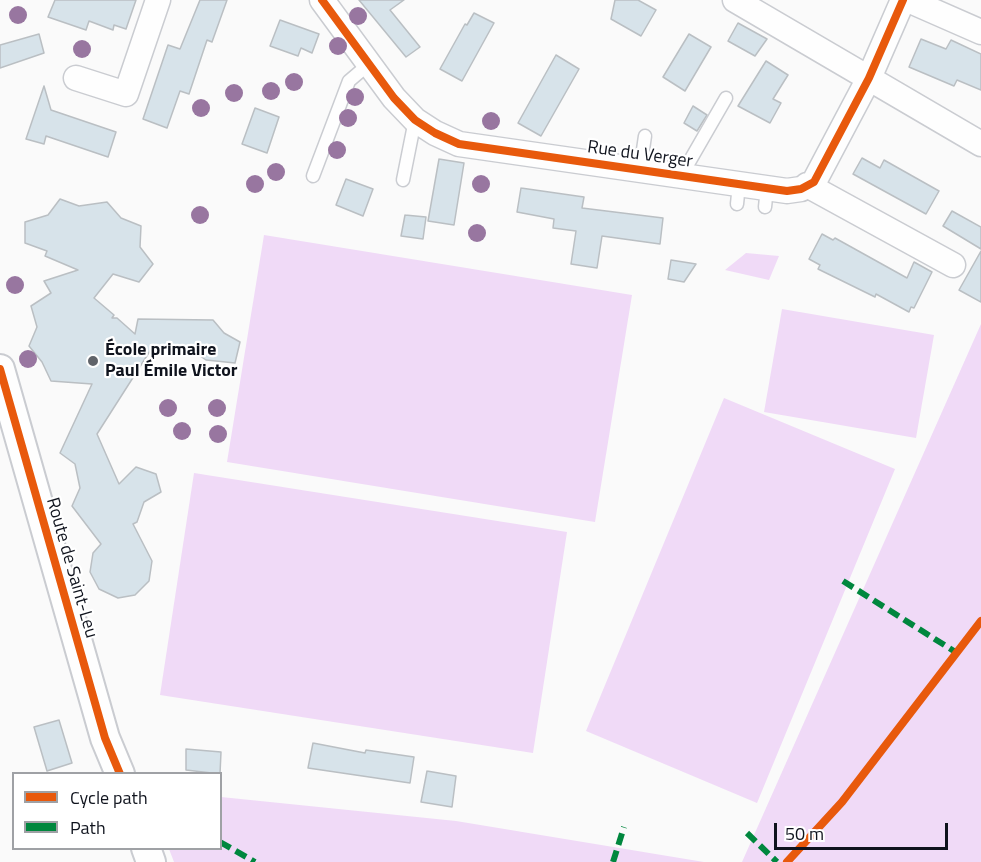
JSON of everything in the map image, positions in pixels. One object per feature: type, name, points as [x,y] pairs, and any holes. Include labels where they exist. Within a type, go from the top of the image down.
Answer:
[{"type":"street","points":[[76,78],[126,94],[158,0]]},
{"type":"street","name":"Rue du Verger","points":[[322,0],[394,98],[415,120],[435,133],[459,144],[686,177],[738,194],[766,198],[807,185]]},
{"type":"street","points":[[735,0],[981,144]]},
{"type":"street","points":[[807,185],[814,182],[869,78],[903,0]]},
{"type":"street","points":[[908,0],[981,32]]},
{"type":"street","points":[[807,185],[953,265]]},
{"type":"street","name":"Route de Saint-Leu","points":[[0,369],[105,738],[119,772]]},
{"type":"lane","points":[[313,176],[349,81],[369,64]]},
{"type":"lane","points":[[686,177],[688,164],[726,98]]},
{"type":"lane","points":[[403,180],[415,120]]},
{"type":"lane","points":[[640,170],[645,136]]},
{"type":"shaded area","points":[[264,235],[632,295],[595,522],[227,462]]},
{"type":"shaded area","points":[[746,253],[779,256],[769,280],[725,270]]},
{"type":"shaded area","points":[[782,309],[934,335],[916,438],[764,412]]},
{"type":"shaded area","points":[[981,324],[981,862],[742,862]]},
{"type":"shaded area","points":[[724,398],[895,469],[757,803],[586,731]]},
{"type":"shaded area","points":[[194,473],[567,532],[533,753],[160,695]]},
{"type":"shaded area","points":[[222,797],[456,821],[704,862],[174,862],[169,850],[222,850]]},
{"type":"building","points":[[55,0],[136,0],[126,29],[114,25],[113,30],[89,21],[86,30],[48,17]]},
{"type":"building","points":[[200,0],[227,0],[212,42],[207,40],[189,94],[180,91],[167,128],[143,119],[168,45],[180,49]]},
{"type":"building","points":[[359,0],[404,0],[390,10],[420,47],[406,57]]},
{"type":"building","points":[[615,0],[638,0],[656,10],[641,36],[611,19]]},
{"type":"building","points":[[474,13],[494,23],[462,81],[440,69],[465,24],[467,25]]},
{"type":"building","points":[[280,20],[319,34],[312,53],[301,48],[298,56],[270,46]]},
{"type":"building","points":[[738,23],[767,39],[755,56],[728,41]]},
{"type":"building","points":[[39,34],[44,53],[0,68],[0,45]]},
{"type":"building","points":[[689,34],[711,47],[685,91],[663,77]]},
{"type":"building","points":[[921,39],[946,49],[951,40],[981,54],[981,90],[957,80],[954,86],[909,67]]},
{"type":"building","points":[[556,55],[579,69],[541,136],[518,123]]},
{"type":"building","points":[[766,61],[788,75],[773,99],[781,103],[770,123],[738,106]]},
{"type":"building","points":[[44,86],[51,110],[116,132],[108,157],[46,136],[44,144],[26,139]]},
{"type":"building","points":[[693,106],[707,115],[697,131],[684,123]]},
{"type":"building","points":[[255,108],[279,117],[267,153],[242,144]]},
{"type":"building","points":[[862,158],[880,168],[884,160],[939,191],[926,214],[853,174]]},
{"type":"building","points":[[439,159],[464,163],[454,225],[428,221]]},
{"type":"building","points":[[346,179],[373,189],[363,216],[336,205]]},
{"type":"building","points":[[521,188],[584,197],[582,208],[663,218],[660,244],[602,236],[597,268],[571,264],[576,231],[553,228],[554,219],[517,212]]},
{"type":"building","name":"École primaire Paul Émile Victor","points":[[60,199],[79,206],[107,202],[121,218],[141,226],[140,247],[153,264],[139,282],[113,274],[94,298],[114,315],[112,318],[117,318],[135,334],[138,319],[213,320],[224,333],[240,342],[235,363],[206,360],[184,345],[150,351],[97,434],[119,484],[136,467],[156,474],[161,492],[144,502],[137,522],[133,524],[152,561],[149,581],[135,595],[118,598],[99,589],[90,572],[93,553],[101,544],[72,506],[80,488],[75,464],[60,453],[92,384],[51,381],[42,362],[29,346],[37,327],[31,306],[51,293],[44,281],[78,270],[45,256],[47,251],[25,243],[25,222],[48,215]]},
{"type":"building","points":[[952,211],[981,227],[981,249],[943,226]]},
{"type":"building","points":[[405,215],[426,217],[423,239],[401,236]]},
{"type":"building","points":[[822,234],[833,240],[835,238],[907,278],[914,262],[932,272],[914,308],[911,307],[909,312],[876,294],[875,297],[818,269],[820,265],[809,259]]},
{"type":"building","points":[[981,251],[981,302],[959,290]]},
{"type":"building","points":[[671,260],[696,264],[684,282],[668,279]]},
{"type":"building","points":[[59,720],[72,763],[47,771],[34,727]]},
{"type":"building","points":[[313,743],[365,753],[366,750],[414,757],[410,783],[308,768]]},
{"type":"building","points":[[186,749],[221,752],[220,772],[186,770]]},
{"type":"building","points":[[427,771],[456,776],[452,807],[421,802]]},
{"type":"marked path","points":[[843,581],[957,653]]},
{"type":"marked path","points":[[613,862],[624,827]]},
{"type":"marked path","points":[[747,833],[777,862]]},
{"type":"marked path","points":[[222,843],[255,862]]},
{"type":"cycle path","points":[[322,0],[394,98],[415,120],[435,133],[459,144],[787,191],[801,189],[814,182],[869,78],[903,0]]},
{"type":"cycle path","points":[[0,369],[105,738],[119,772]]},
{"type":"cycle path","points":[[787,862],[842,802],[981,621]]},
{"type":"place","name":"École primaire Paul Émile Victor","points":[[93,361]]}]
